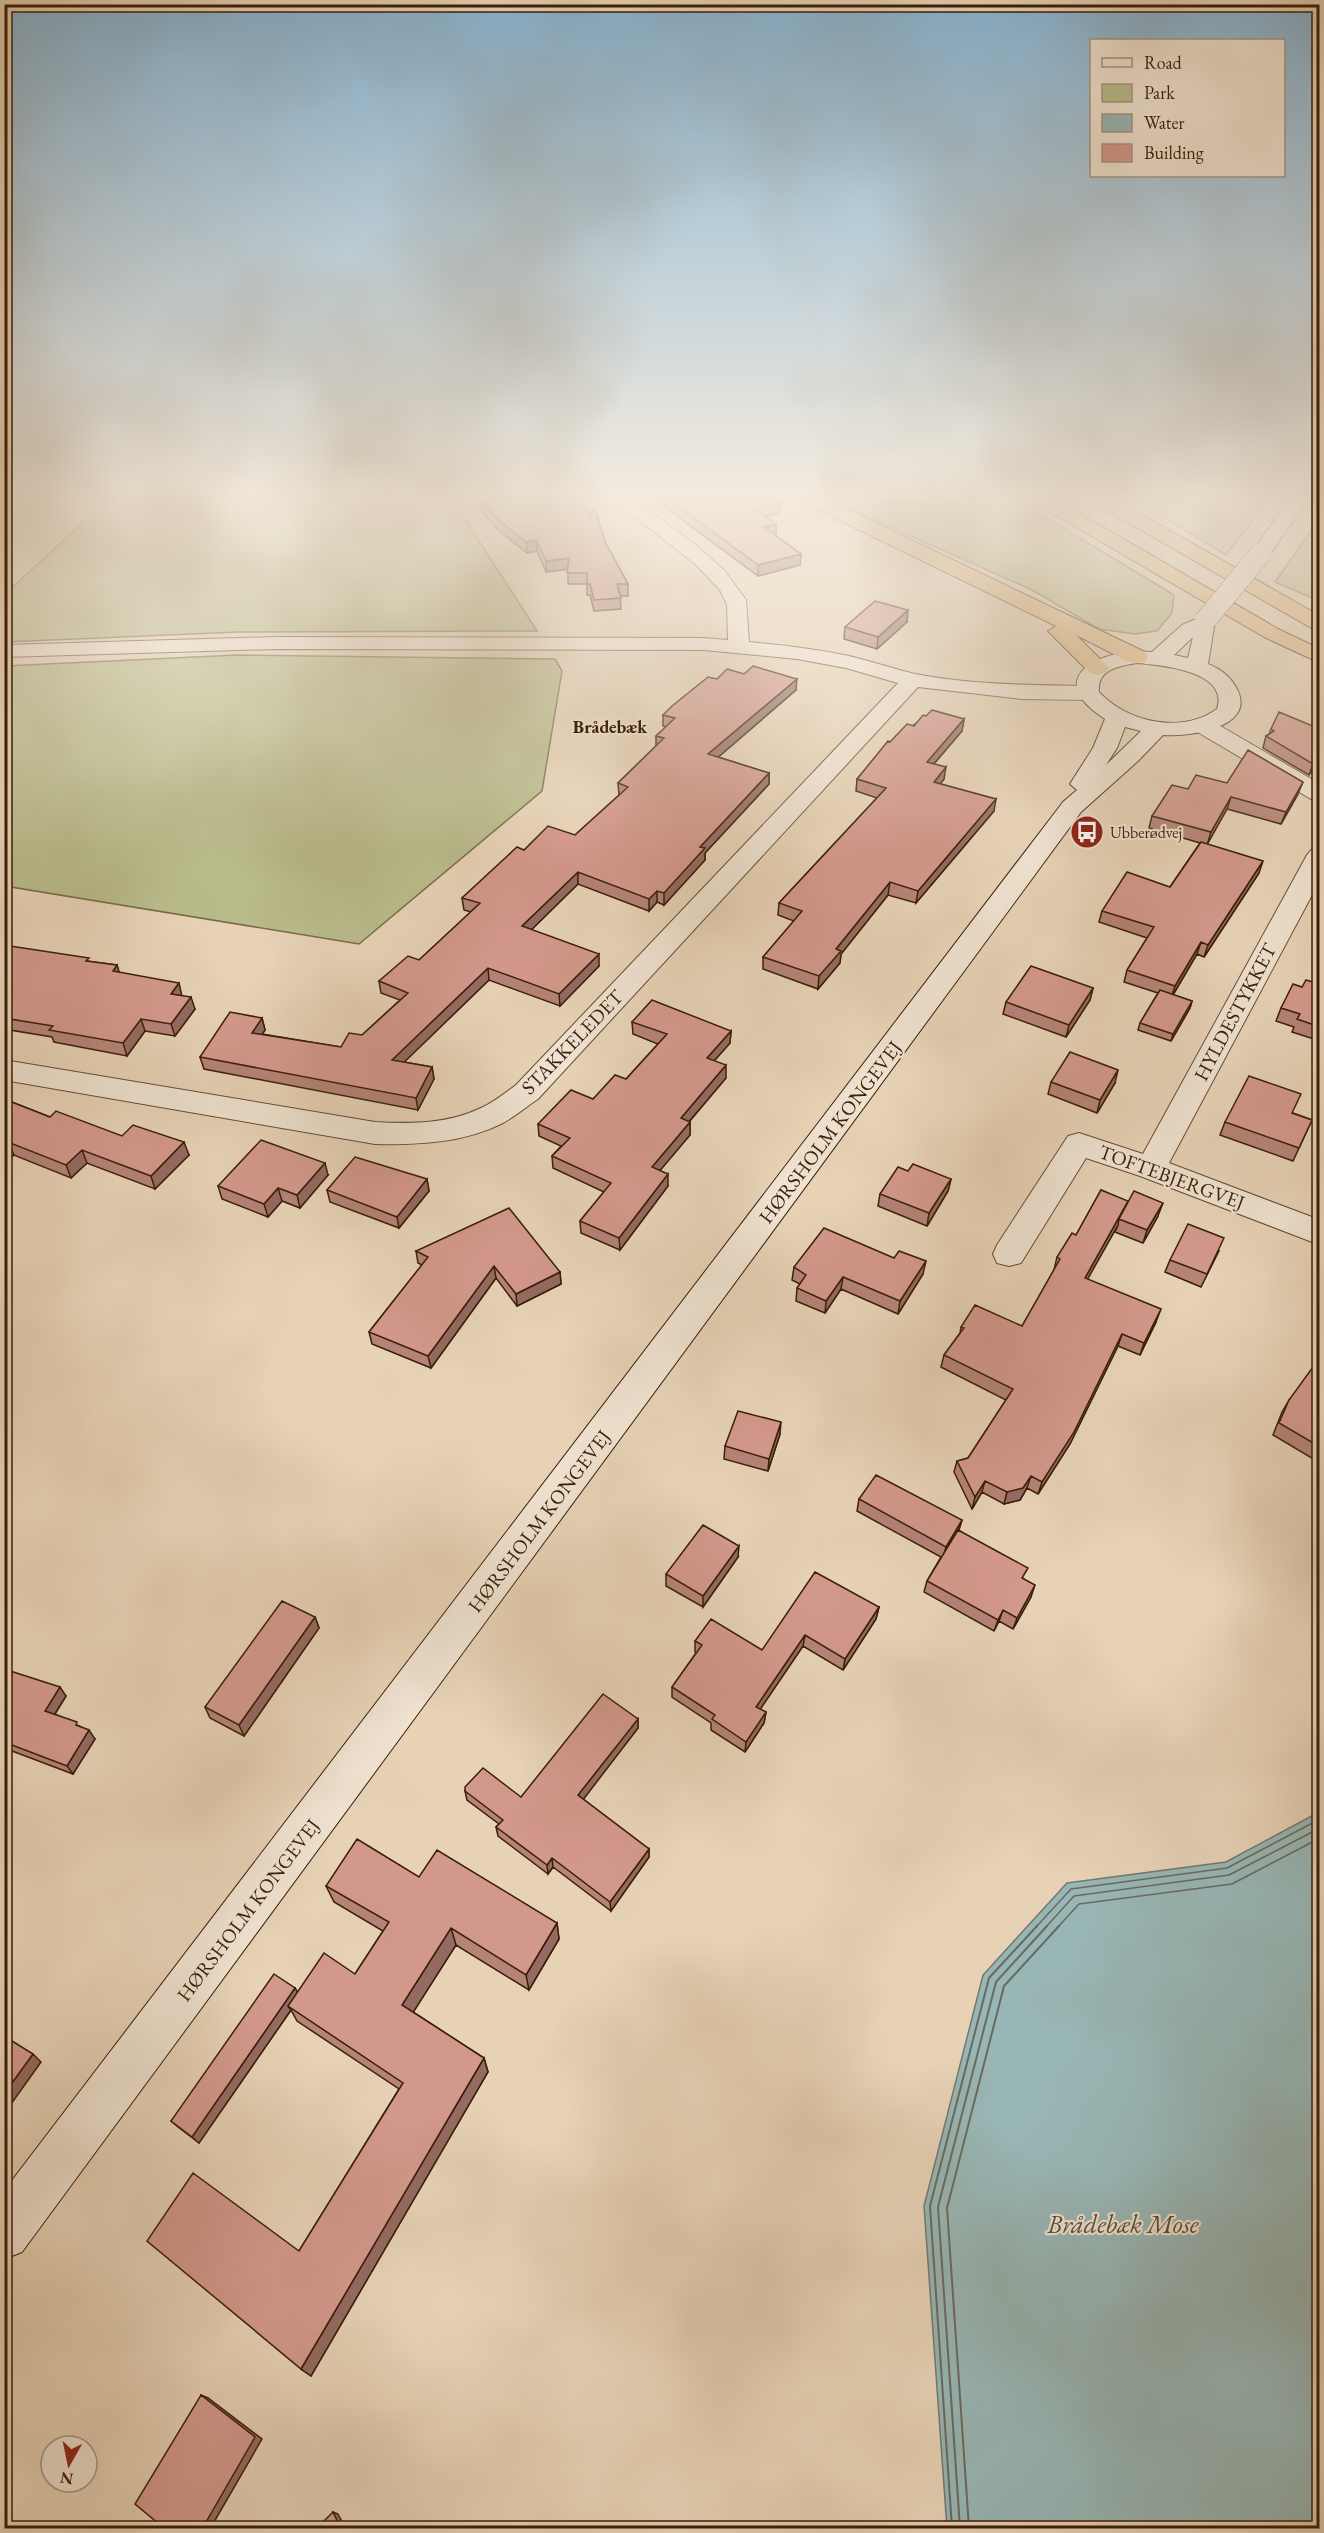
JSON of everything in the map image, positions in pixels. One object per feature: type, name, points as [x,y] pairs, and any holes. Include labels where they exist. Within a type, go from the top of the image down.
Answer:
[{"type":"highway","points":[[1042,617],[1080,649],[1098,668]]},
{"type":"highway","points":[[1056,617],[1148,658]]},
{"type":"highway","points":[[1244,617],[1320,657]]},
{"type":"highway","points":[[1264,617],[1320,650]]},
{"type":"highway","points":[[1306,617],[1320,625]]},
{"type":"street","points":[[738,617],[739,646]]},
{"type":"street","points":[[1148,658],[1208,617]]},
{"type":"street","points":[[1196,667],[1205,621]]},
{"type":"street","points":[[4,651],[278,643],[739,646],[848,663],[913,680],[1022,692],[1088,693]]},
{"type":"street","points":[[1148,658],[1196,667],[1222,683],[1229,693],[1230,703],[1226,712],[1202,725],[1157,728],[1117,717],[1094,702],[1088,693],[1087,679],[1098,668],[1122,659],[1148,658]]},
{"type":"street","name":"STAKKELEDET","points":[[4,1070],[375,1133],[411,1135],[444,1132],[491,1116],[527,1092],[913,680]]},
{"type":"street","name":"HØRSHOLM KONGEVEJ","points":[[1072,807],[1082,783],[1105,748],[1117,717]]},
{"type":"street","points":[[1202,725],[1320,794]]},
{"type":"street","name":"HØRSHOLM KONGEVEJ","points":[[4,2234],[1072,807],[1130,756],[1157,728]]},
{"type":"street","name":"HYLDESTYKKET","points":[[1151,1168],[1320,855]]},
{"type":"street","name":"TOFTEBJERGVEJ","points":[[1009,1254],[1079,1144],[1151,1168],[1320,1233]]},
{"type":"green space","points":[[5,617],[528,617],[537,631],[238,632],[5,642]]},
{"type":"green space","points":[[1079,617],[1168,617],[1157,631],[1135,634],[1099,629]]},
{"type":"green space","points":[[237,655],[555,659],[562,671],[542,791],[359,944],[5,886],[5,666]]},
{"type":"water","name":"Brådebæk Mose","points":[[1319,1812],[1319,2528],[947,2528],[924,2206],[983,1975],[1067,1883],[1226,1862]]},
{"type":"building","points":[[856,617],[900,617],[878,637],[845,627]]},
{"type":"building","points":[[753,666],[797,679],[708,754],[769,773],[700,847],[705,848],[664,893],[657,891],[649,899],[578,872],[522,926],[599,954],[559,994],[488,968],[392,1060],[432,1067],[416,1098],[200,1057],[230,1012],[262,1018],[252,1033],[341,1047],[349,1033],[362,1035],[408,993],[379,981],[408,956],[419,960],[480,903],[462,898],[517,847],[524,850],[548,826],[575,835],[628,787],[618,783],[664,738],[656,736],[675,718],[663,715],[672,706],[708,677],[717,679],[727,669],[744,674]]},
{"type":"building","points":[[932,710],[964,719],[927,762],[946,767],[934,782],[996,799],[918,891],[890,882],[836,949],[841,951],[819,976],[763,957],[802,911],[779,903],[886,788],[857,779],[888,741],[890,742],[907,724],[914,726],[923,715],[926,716]]},
{"type":"building","points":[[1279,712],[1320,729],[1320,755],[1313,764],[1266,736],[1274,731],[1271,729]]},
{"type":"building","points":[[1248,750],[1303,782],[1286,812],[1231,797],[1211,832],[1152,816],[1172,785],[1188,789],[1196,775],[1227,783]]},
{"type":"building","points":[[1201,842],[1263,861],[1208,945],[1201,942],[1175,986],[1127,970],[1154,927],[1102,911],[1127,872],[1170,887]]},
{"type":"building","points":[[10,946],[89,958],[86,961],[117,965],[113,971],[179,983],[171,994],[191,997],[171,1024],[141,1019],[123,1043],[49,1030],[53,1026],[4,1018],[4,950]]},
{"type":"building","points":[[1031,966],[1093,988],[1069,1025],[1006,1002]]},
{"type":"building","points":[[1306,980],[1320,984],[1320,1027],[1297,1019],[1300,1014],[1281,1008],[1293,984],[1302,987]]},
{"type":"building","points":[[1160,990],[1192,1001],[1173,1034],[1140,1023]]},
{"type":"building","points":[[652,1000],[731,1031],[707,1058],[726,1065],[681,1118],[690,1122],[652,1167],[668,1174],[619,1238],[580,1221],[611,1183],[552,1156],[570,1138],[538,1124],[571,1090],[593,1099],[615,1075],[626,1079],[667,1034],[632,1022]]},
{"type":"building","points":[[1070,1052],[1118,1070],[1100,1100],[1051,1082]]},
{"type":"building","points":[[1249,1076],[1301,1094],[1292,1113],[1312,1120],[1299,1148],[1225,1122]]},
{"type":"building","points":[[4,1099],[50,1117],[56,1111],[122,1136],[133,1125],[184,1142],[151,1176],[82,1150],[66,1165],[8,1142],[4,1145]]},
{"type":"building","points":[[261,1140],[325,1163],[297,1195],[278,1188],[264,1204],[218,1186]]},
{"type":"building","points":[[355,1157],[427,1179],[397,1217],[327,1190]]},
{"type":"building","points":[[913,1164],[951,1179],[929,1213],[880,1194],[898,1167],[908,1171]]},
{"type":"building","points":[[1101,1190],[1128,1201],[1085,1278],[1161,1309],[1144,1343],[1122,1334],[1074,1432],[1042,1482],[1031,1476],[1023,1488],[1007,1492],[985,1481],[975,1497],[957,1461],[968,1458],[1013,1389],[944,1355],[964,1328],[961,1327],[975,1305],[1022,1326],[1060,1259],[1057,1257],[1072,1233],[1076,1235]]},
{"type":"building","points":[[1134,1191],[1163,1203],[1147,1230],[1119,1219]]},
{"type":"building","points":[[509,1208],[560,1272],[516,1294],[494,1266],[428,1356],[369,1332],[428,1257],[416,1251]]},
{"type":"building","points":[[1188,1224],[1224,1238],[1207,1274],[1170,1260]]},
{"type":"building","points":[[824,1228],[894,1258],[899,1251],[926,1261],[900,1301],[843,1277],[826,1301],[797,1288],[806,1275],[794,1267]]},
{"type":"building","points":[[1313,1367],[1320,1370],[1320,1447],[1279,1423],[1289,1400]]},
{"type":"building","points":[[738,1411],[781,1422],[769,1459],[725,1446]]},
{"type":"building","points":[[876,1475],[962,1520],[946,1547],[859,1499]]},
{"type":"building","points":[[703,1525],[739,1546],[703,1596],[666,1574]]},
{"type":"building","points":[[958,1530],[1028,1568],[1022,1578],[1035,1585],[1017,1618],[1003,1610],[998,1620],[927,1581]]},
{"type":"building","points":[[815,1572],[879,1607],[845,1659],[805,1635],[756,1707],[766,1712],[746,1742],[712,1719],[715,1715],[672,1687],[702,1645],[695,1641],[711,1619],[762,1650]]},
{"type":"building","points":[[282,1601],[315,1617],[239,1725],[205,1707]]},
{"type":"building","points":[[4,1669],[60,1687],[45,1711],[77,1722],[76,1725],[89,1730],[67,1766],[4,1742]]},
{"type":"building","points":[[603,1694],[638,1719],[578,1795],[649,1849],[610,1902],[552,1858],[547,1865],[496,1827],[503,1820],[465,1791],[465,1787],[483,1768],[521,1797]]},
{"type":"building","points":[[357,1839],[419,1877],[437,1850],[557,1923],[526,1975],[451,1928],[402,2005],[484,2058],[301,2369],[147,2241],[193,2173],[299,2251],[403,2083],[288,2006],[324,1953],[355,1974],[389,1922],[326,1886]]},
{"type":"building","points":[[274,1974],[295,1988],[192,2137],[171,2121]]},
{"type":"building","points":[[4,2036],[33,2054],[4,2094]]},
{"type":"building","points":[[201,2395],[255,2437],[202,2529],[165,2529],[135,2504]]},
{"type":"building","points":[[333,2512],[341,2529],[316,2529]]},
{"type":"place","name":"Ubberødvej","points":[[1087,832]]},
{"type":"district","name":"Brådebæk","points":[[610,726]]}]
